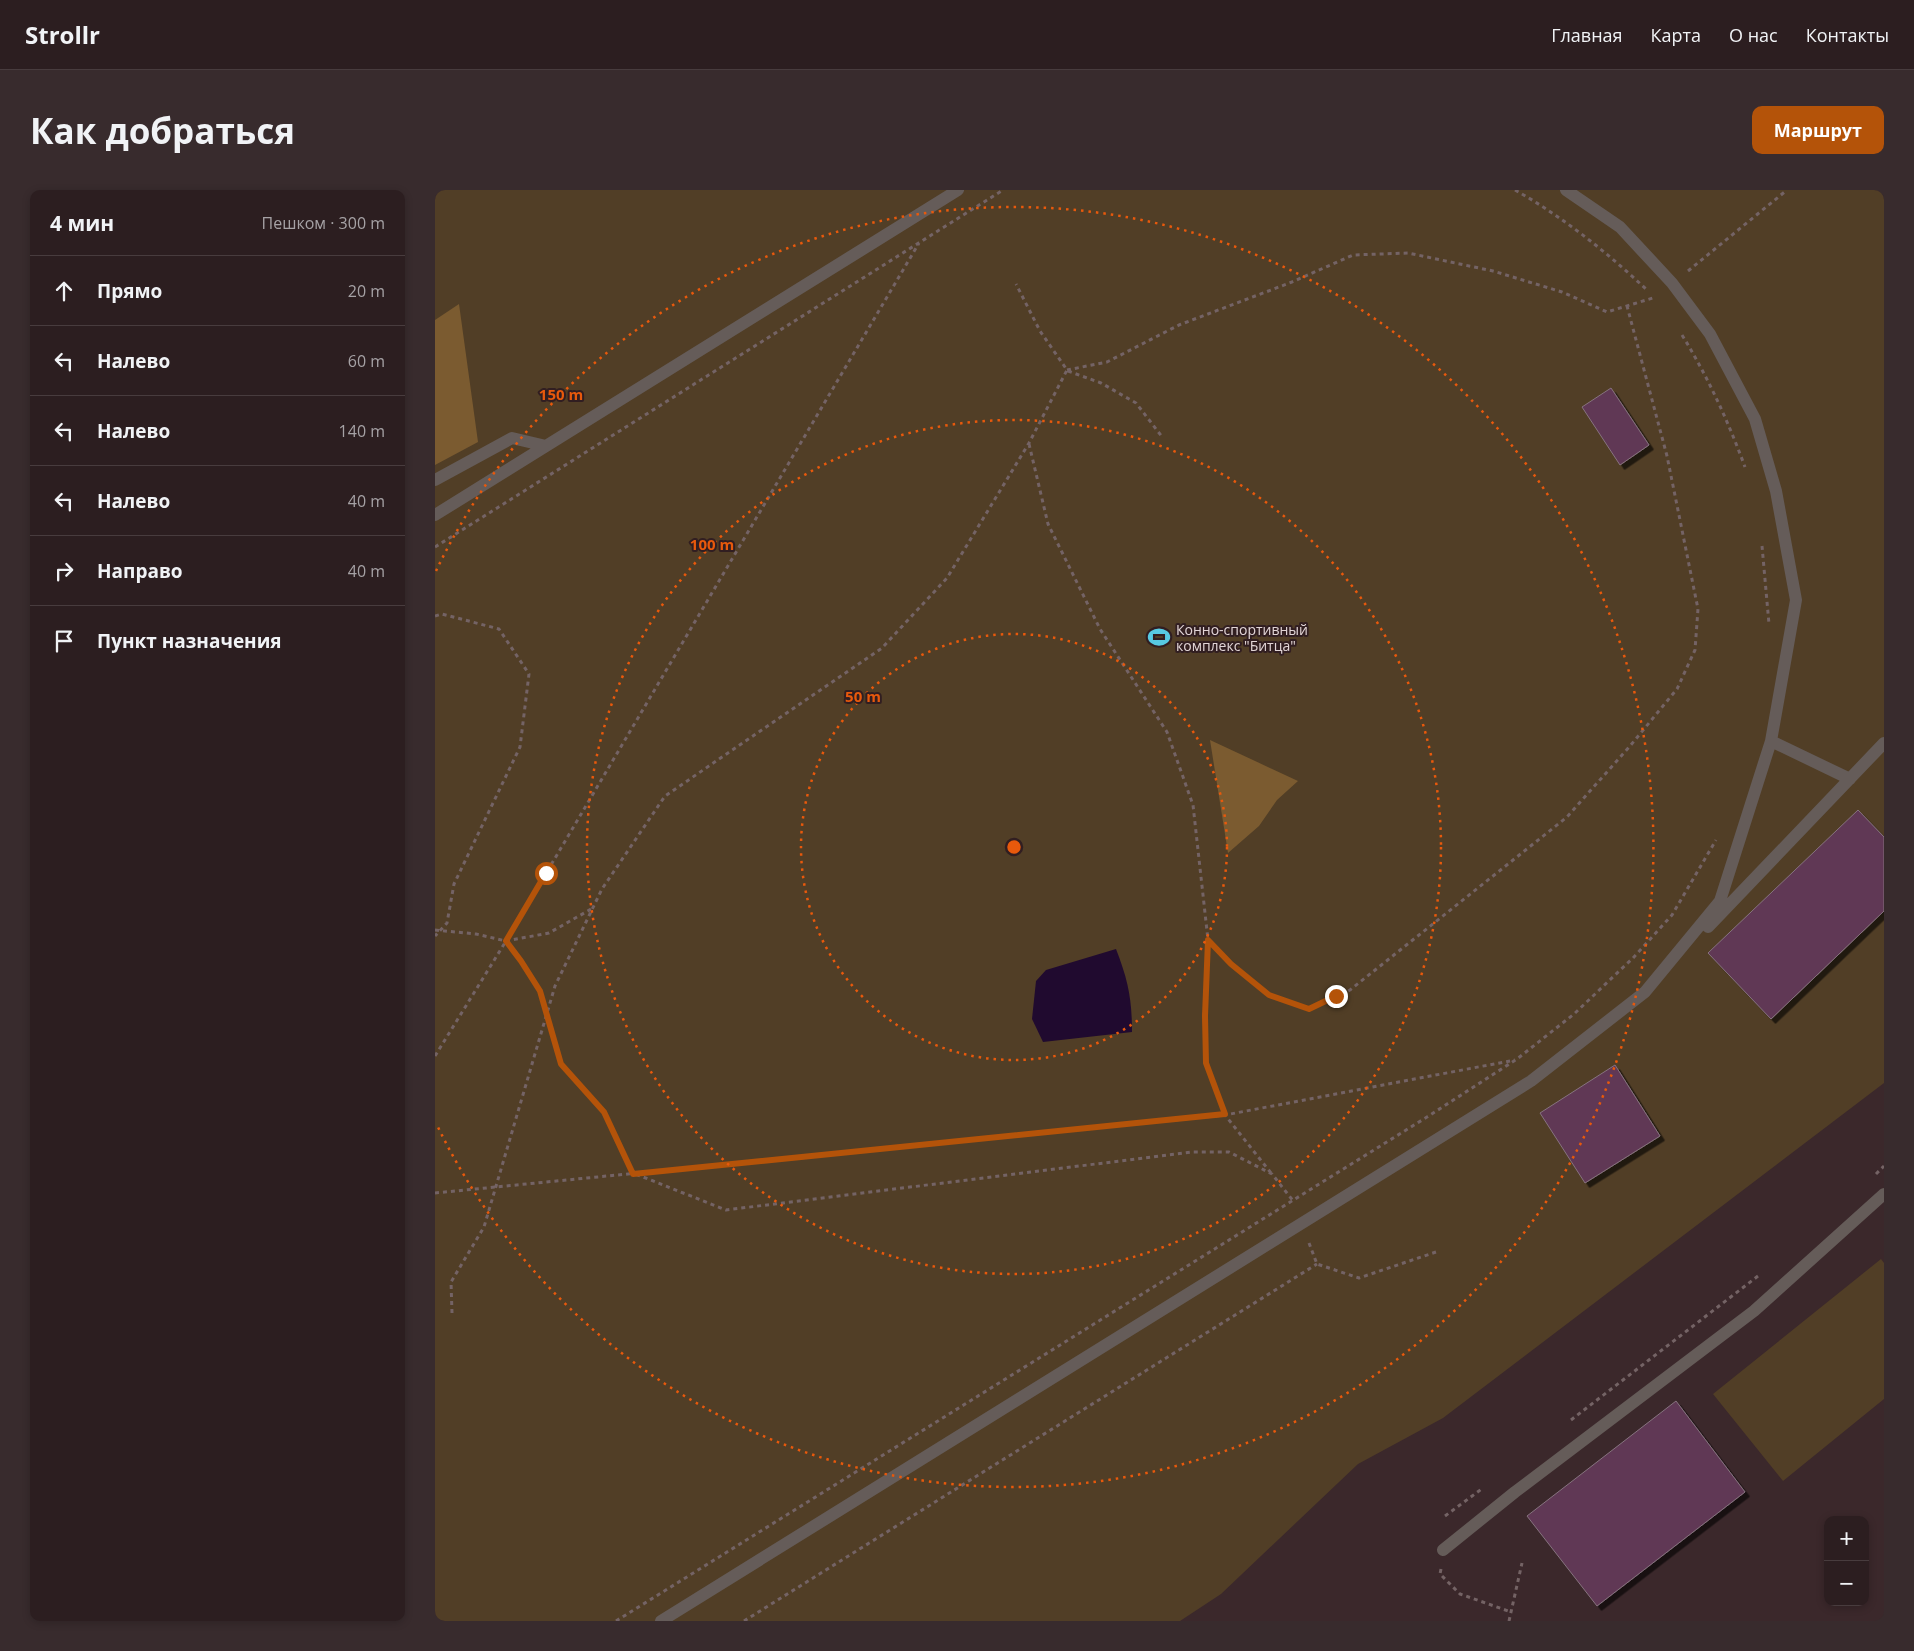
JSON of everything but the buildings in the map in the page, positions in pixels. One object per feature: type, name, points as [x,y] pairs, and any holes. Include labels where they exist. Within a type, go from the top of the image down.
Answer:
[{"type":"lane","points":[[435,515],[958,190]]},
{"type":"lane","points":[[1566,190],[1621,227],[1672,284],[1710,334],[1755,419],[1776,491],[1796,600],[1771,742],[1719,901],[1645,992]]},
{"type":"lane","points":[[435,480],[512,438],[546,446]]},
{"type":"lane","points":[[1771,742],[1850,779]]},
{"type":"lane","points":[[661,1621],[1302,1222],[1531,1082],[1645,992],[1884,743]]},
{"type":"lane","points":[[1443,1550],[1515,1492],[1754,1311],[1884,1194]]},
{"type":"path","points":[[435,547],[1003,190]]},
{"type":"path","points":[[1515,190],[1542,205],[1610,257],[1660,303]]},
{"type":"path","points":[[1067,370],[1107,362],[1179,325],[1293,282],[1353,255],[1408,253],[1493,272],[1562,292],[1607,312],[1655,298],[1787,190]]},
{"type":"path","points":[[435,1056],[506,941],[919,243]]},
{"type":"path","points":[[1016,284],[1040,331],[1067,370],[1101,383],[1136,402],[1163,438]]},
{"type":"path","points":[[1208,940],[1231,964],[1269,995],[1309,1009],[1350,990],[1567,817],[1630,746],[1677,689],[1695,650],[1697,609],[1667,456],[1627,306]]},
{"type":"path","points":[[1678,328],[1729,422],[1745,468]]},
{"type":"path","points":[[452,1313],[451,1282],[484,1227],[555,986],[602,889],[665,796],[881,648],[941,585],[1029,443],[1067,370]]},
{"type":"path","points":[[1029,443],[1047,524],[1100,629],[1167,732],[1193,805],[1208,940],[1205,1016],[1206,1063],[1225,1114],[1294,1200],[1317,1264]]},
{"type":"path","points":[[1761,539],[1769,630]]},
{"type":"path","points":[[435,616],[442,614],[499,629],[529,674],[520,747],[454,884],[447,923],[435,936]]},
{"type":"path","points":[[616,1621],[1517,1060],[1575,1014],[1633,958],[1672,915],[1719,834]]},
{"type":"path","points":[[435,930],[476,934],[506,941],[549,933],[593,908]]},
{"type":"path","points":[[506,941],[540,991],[561,1064],[604,1112],[633,1174],[727,1210],[1192,1152],[1229,1152],[1272,1174]]},
{"type":"path","points":[[435,1193],[1225,1114],[1517,1060]]},
{"type":"path","points":[[1870,1179],[1884,1166]]},
{"type":"path","points":[[1317,1264],[1359,1278],[1439,1251]]},
{"type":"path","points":[[744,1621],[1317,1264]]},
{"type":"path","points":[[1571,1421],[1764,1272]]},
{"type":"path","points":[[1445,1516],[1485,1486]]},
{"type":"path","points":[[1443,1550],[1440,1574],[1460,1594],[1511,1612]]},
{"type":"path","points":[[1509,1621],[1522,1563]]},
{"type":"shaded area","name":"Конно-спортивный комплекс \"Битца\"","points":[[435,190],[1884,190],[1884,1083],[1443,1418],[1358,1464],[1221,1594],[1180,1621],[435,1621]]},
{"type":"shaded area","points":[[459,304],[478,442],[435,465],[435,320]]},
{"type":"shaded area","points":[[1210,740],[1298,781],[1277,800],[1259,826],[1228,853]]},
{"type":"shaded area","points":[[1116,949],[1129,990],[1132,1032],[1043,1042],[1032,1019],[1036,981],[1046,970]]},
{"type":"shaded area","points":[[1881,1259],[1884,1263],[1884,1399],[1783,1481],[1713,1394]]},
{"type":"place","name":"Конно-спортивный комплекс \"Битца\"","points":[[1159,637]]},
{"type":"route","points":[[546,873],[506,941],[540,991],[561,1064],[604,1112],[633,1174],[1225,1114],[1206,1063],[1205,1016],[1208,940],[1231,964],[1269,995],[1309,1009],[1336,996]]}]
